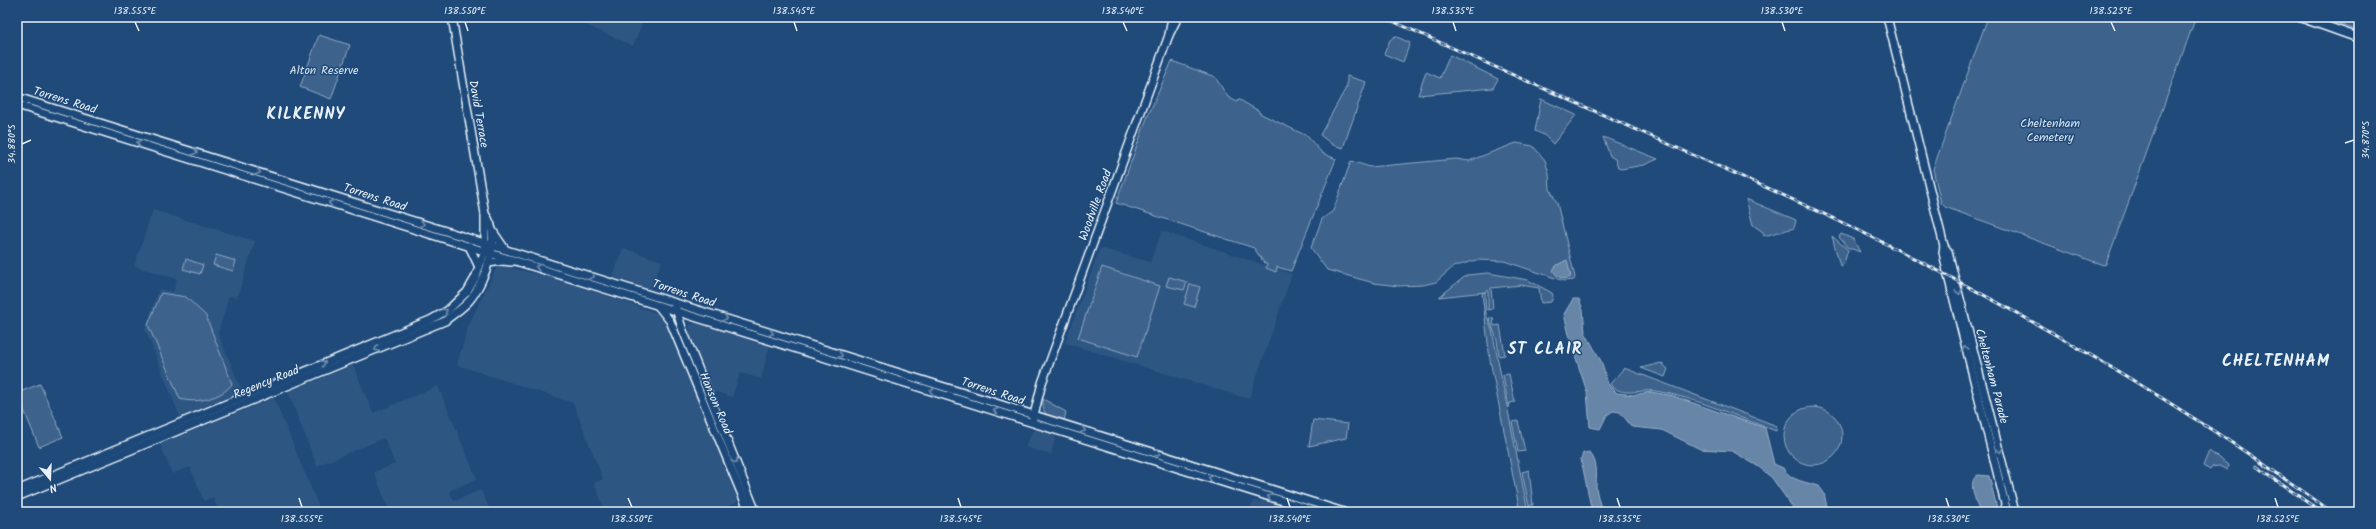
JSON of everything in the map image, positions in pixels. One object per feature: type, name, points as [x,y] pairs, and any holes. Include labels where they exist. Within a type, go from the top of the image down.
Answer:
[{"type":"highway","points":[[2300,17],[2359,38]]},
{"type":"main road","name":"David Terrace","points":[[452,17],[485,214],[488,248]]},
{"type":"main road","name":"Woodville Road","points":[[1169,35],[1168,28],[1172,17]]},
{"type":"main road","name":"Woodville Road","points":[[1030,418],[1038,403],[1042,384],[1169,35],[1178,17]]},
{"type":"main road","name":"Cheltenham Parade","points":[[1887,17],[1944,246],[1948,252],[2016,512]]},
{"type":"main road","name":"Torrens Road","points":[[17,97],[362,209],[470,246],[505,249],[674,305],[1030,418],[1317,512]]},
{"type":"main road","name":"Torrens Road","points":[[17,104],[488,248],[517,261],[653,302],[674,305],[696,316],[1030,418],[1046,419],[1344,512]]},
{"type":"main road","name":"David Terrace","points":[[485,214],[489,218],[492,230],[488,248]]},
{"type":"main road","points":[[492,230],[505,249]]},
{"type":"main road","points":[[470,246],[479,267]]},
{"type":"main road","name":"Cheltenham Parade","points":[[1944,246],[1943,252],[1948,279],[2007,512]]},
{"type":"main road","name":"Regency Road","points":[[17,497],[435,326],[461,309],[470,300],[479,286],[488,263],[488,248]]},
{"type":"main road","name":"Regency Road","points":[[17,490],[430,320],[459,301],[471,285],[488,248]]},
{"type":"main road","points":[[488,263],[495,261],[517,261]]},
{"type":"main road","points":[[653,302],[664,311],[670,321],[688,364]]},
{"type":"main road","name":"Hanson Road","points":[[674,305],[756,512]]},
{"type":"main road","name":"Hanson Road","points":[[674,305],[690,360],[688,364],[749,512]]},
{"type":"main road","points":[[682,328],[684,320],[696,316]]},
{"type":"main road","points":[[701,396],[705,392],[705,384]]},
{"type":"main road","name":"Woodville Road","points":[[1030,418],[1038,387],[1042,384]]},
{"type":"main road","points":[[1038,403],[1040,412],[1046,419]]},
{"type":"main road","points":[[1317,504],[1315,507],[1317,512]]},
{"type":"shaded area","points":[[568,17],[645,17],[633,46]]},
{"type":"shaded area","points":[[153,210],[255,241],[237,298],[229,296],[218,333],[242,391],[180,417],[145,329],[159,289],[173,292],[177,279],[134,266]]},
{"type":"shaded area","points":[[1162,231],[1292,274],[1249,399],[1065,343],[1100,248],[1150,262]]},
{"type":"shaded area","points":[[623,248],[662,261],[650,289],[613,277]]},
{"type":"shaded area","points":[[1567,260],[1571,277],[1566,279],[1560,278],[1553,270],[1557,265]]},
{"type":"shaded area","points":[[503,266],[561,280],[654,312],[663,318],[738,500],[736,503],[714,512],[598,512],[597,510],[604,507],[594,483],[603,479],[573,403],[457,365],[468,326],[497,267]]},
{"type":"shaded area","points":[[1573,299],[1579,299],[1583,310],[1585,332],[1601,361],[1608,384],[1617,393],[1633,395],[1651,392],[1673,396],[1765,428],[1774,464],[1783,468],[1790,476],[1794,478],[1819,486],[1824,493],[1828,512],[1796,512],[1772,478],[1759,467],[1732,451],[1700,449],[1662,430],[1632,427],[1620,412],[1613,411],[1607,415],[1600,429],[1590,427],[1587,392],[1571,343],[1564,314]]},
{"type":"shaded area","points":[[698,322],[770,345],[761,379],[740,373],[732,397],[713,391],[690,335],[689,325]]},
{"type":"shaded area","points":[[353,365],[373,413],[438,386],[477,479],[449,491],[454,501],[481,490],[491,512],[390,512],[374,472],[395,464],[384,438],[317,466],[288,392]]},
{"type":"shaded area","points":[[274,398],[321,512],[219,512],[213,497],[204,501],[190,467],[172,474],[160,444]]},
{"type":"shaded area","points":[[1038,429],[1056,435],[1051,455],[1025,447],[1032,432]]},
{"type":"shaded area","points":[[1589,452],[1596,465],[1596,487],[1602,512],[1592,512],[1581,459],[1583,453]]},
{"type":"shaded area","points":[[1978,475],[1989,476],[1998,512],[1979,512],[1973,492],[1973,482]]},
{"type":"shaded area","points":[[1254,500],[1260,502],[1263,500],[1302,512],[1249,512]]},
{"type":"green space","name":"Cheltenham Cemetery","points":[[1988,17],[2196,17],[2106,264],[2103,265],[1945,207],[1941,203],[1933,169]]},
{"type":"green space","points":[[2319,17],[2359,17],[2359,31]]},
{"type":"green space","name":"Alton Reserve","points":[[319,35],[350,45],[331,99],[300,87]]},
{"type":"green space","points":[[1395,36],[1410,43],[1403,62],[1384,54],[1390,40]]},
{"type":"green space","points":[[1450,55],[1498,79],[1493,88],[1418,95],[1426,72],[1440,78]]},
{"type":"green space","points":[[1172,61],[1215,77],[1228,97],[1237,102],[1238,99],[1259,111],[1259,113],[1307,136],[1322,153],[1336,159],[1291,271],[1277,267],[1276,272],[1266,268],[1267,264],[1264,263],[1254,248],[1116,203],[1147,118]]},
{"type":"green space","points":[[1347,76],[1366,82],[1343,148],[1333,145],[1320,135],[1347,86]]},
{"type":"green space","points":[[1541,99],[1576,115],[1553,144],[1544,135],[1535,131]]},
{"type":"green space","points":[[1603,137],[1658,159],[1644,165],[1621,169],[1618,168],[1615,159],[1610,156]]},
{"type":"green space","points":[[1516,143],[1533,146],[1545,160],[1549,174],[1550,189],[1557,203],[1575,277],[1574,280],[1564,281],[1504,261],[1476,260],[1453,267],[1436,282],[1423,285],[1398,286],[1374,283],[1327,270],[1311,248],[1322,219],[1333,211],[1351,161],[1370,167],[1456,159],[1469,161]]},
{"type":"green space","points":[[1746,199],[1796,220],[1794,228],[1764,236],[1763,232],[1753,225]]},
{"type":"green space","points":[[1841,234],[1853,239],[1860,252],[1847,247],[1839,237]]},
{"type":"green space","points":[[1832,236],[1848,250],[1844,263],[1840,266]]},
{"type":"green space","points":[[216,255],[236,261],[233,271],[213,265]]},
{"type":"green space","points":[[186,259],[203,265],[200,274],[183,269]]},
{"type":"green space","points":[[1102,267],[1160,286],[1137,357],[1078,338]]},
{"type":"green space","points":[[1488,273],[1528,280],[1552,293],[1553,296],[1551,302],[1541,303],[1539,288],[1521,285],[1491,288],[1493,309],[1488,310],[1488,290],[1485,292],[1439,297],[1467,275]]},
{"type":"green space","points":[[1169,277],[1187,282],[1184,290],[1166,286]]},
{"type":"green space","points":[[1190,284],[1200,287],[1194,307],[1184,304]]},
{"type":"green space","points":[[1485,292],[1486,314],[1492,330],[1528,512],[1520,512],[1490,360],[1482,293]]},
{"type":"green space","points":[[161,293],[186,297],[206,316],[232,384],[222,393],[208,399],[201,400],[193,401],[180,399],[148,325]]},
{"type":"green space","points":[[1489,318],[1493,318],[1494,326],[1500,325],[1505,355],[1499,356],[1497,340]]},
{"type":"green space","points":[[1661,363],[1668,369],[1665,377],[1641,368]]},
{"type":"green space","points":[[1624,368],[1777,426],[1776,431],[1687,398],[1656,391],[1620,391],[1610,384]]},
{"type":"green space","points":[[1509,374],[1515,402],[1510,403],[1509,408],[1503,375]]},
{"type":"green space","points":[[40,384],[63,437],[39,447],[17,393]]},
{"type":"green space","points":[[1043,399],[1066,412],[1064,421],[1050,417],[1045,413]]},
{"type":"green space","points":[[1807,407],[1819,407],[1834,415],[1842,430],[1842,442],[1834,457],[1819,465],[1807,465],[1792,457],[1784,442],[1784,430],[1792,415]]},
{"type":"green space","points":[[1313,420],[1348,424],[1346,438],[1309,446]]},
{"type":"green space","points":[[1518,421],[1525,451],[1518,452],[1512,422]]},
{"type":"green space","points":[[2209,451],[2228,465],[2227,470],[2219,466],[2212,467],[2210,470],[2203,466]]},
{"type":"green space","points":[[1529,470],[1533,505],[1529,506],[1522,472]]},
{"type":"railway","points":[[1383,17],[1802,204],[1884,243],[1942,273],[2057,335],[2113,368],[2279,474],[2332,512]]},
{"type":"railway","points":[[2256,466],[2321,512]]},
{"type":"district","name":"KILKENNY","points":[[306,113]]},
{"type":"district","name":"ST CLAIR","points":[[1545,348]]},
{"type":"district","name":"CHELTENHAM","points":[[2276,360]]}]
